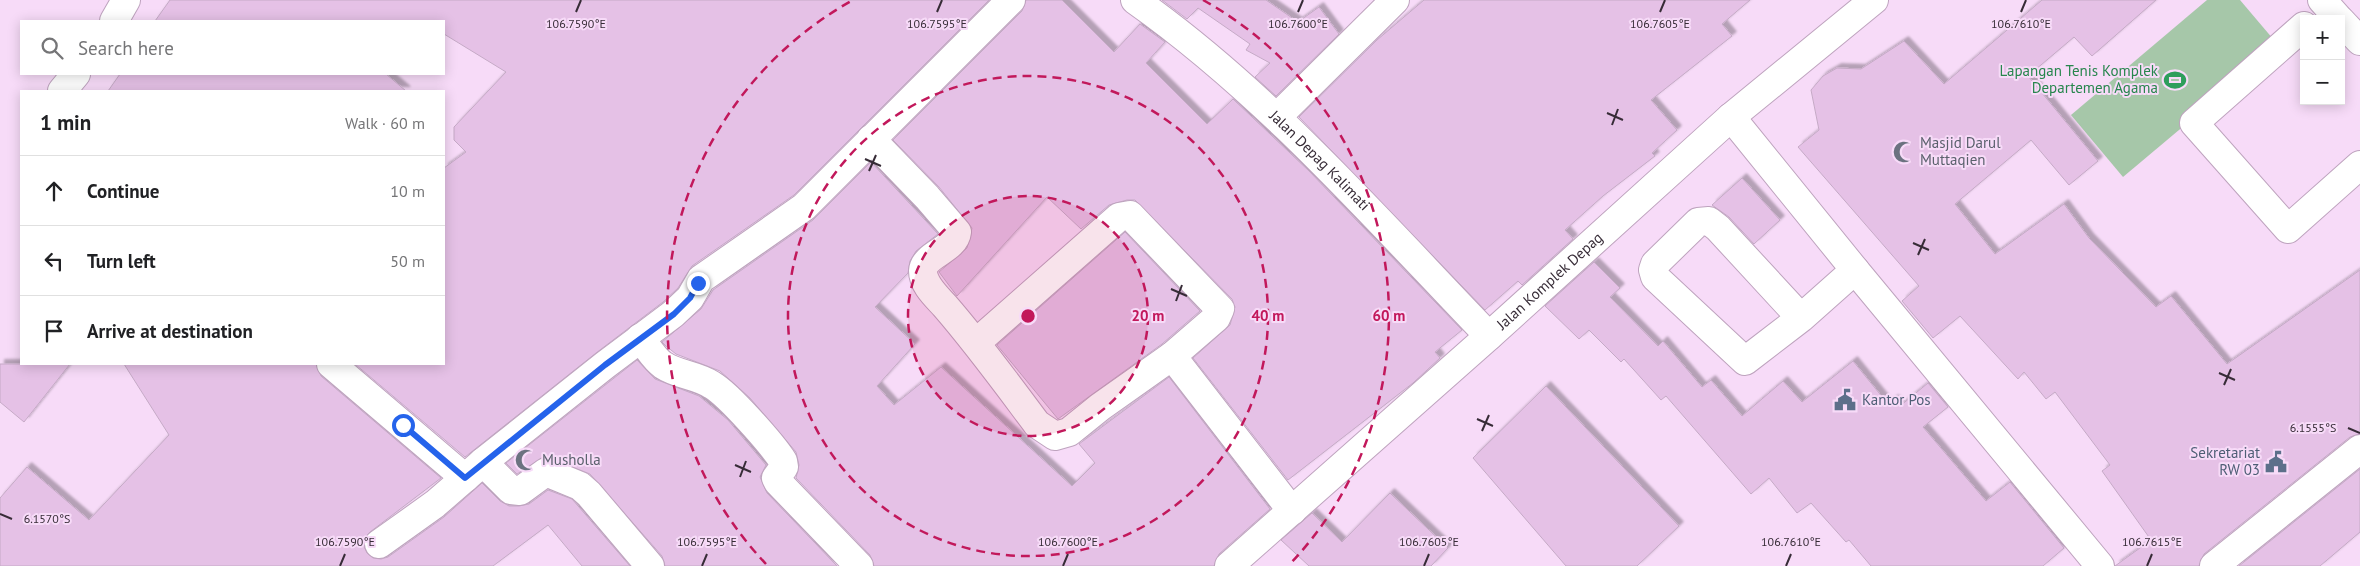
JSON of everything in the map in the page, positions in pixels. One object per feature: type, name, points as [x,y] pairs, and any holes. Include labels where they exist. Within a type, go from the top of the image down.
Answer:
[{"type":"street","points":[[115,20],[126,0]]},
{"type":"street","points":[[378,544],[435,504],[474,470],[679,309],[690,298],[700,279],[804,207],[1011,0]]},
{"type":"street","name":"Jalan Depag Kalimati","points":[[1135,0],[1162,19],[1278,117],[1489,336]]},
{"type":"street","points":[[1278,117],[1395,0]]},
{"type":"street","name":"Jalan Komplek Depag","points":[[1229,566],[1489,336],[1731,117],[1874,0]]},
{"type":"street","points":[[2328,13],[2360,41]]},
{"type":"street","points":[[2300,30],[2194,123],[2288,229],[2360,165]]},
{"type":"street","points":[[63,90],[75,75]]},
{"type":"street","points":[[1731,117],[2100,566]]},
{"type":"street","points":[[871,139],[955,228],[956,237],[929,261],[923,269],[929,288],[976,342],[1036,424],[1055,436],[1069,432],[1100,407],[1172,356],[1216,318],[1220,309],[1135,218],[1130,215],[1119,218],[976,342]]},
{"type":"street","points":[[1800,318],[1718,228],[1709,221],[1698,222],[1655,264],[1653,270],[1655,277],[1745,361],[1800,318],[1855,270]]},
{"type":"street","points":[[640,338],[661,364],[710,383],[737,408],[783,461],[784,467],[776,478],[778,482],[859,566]]},
{"type":"street","points":[[1172,356],[1292,511]]},
{"type":"street","points":[[332,365],[474,470],[511,490],[520,491],[546,472],[580,486],[589,494],[650,566]]},
{"type":"street","points":[[2214,566],[2360,449]]},
{"type":"green space","name":"Lapangan Tenis Komplek Departemen Agama","points":[[2207,0],[2240,0],[2279,46],[2123,177],[2071,115]]},
{"type":"building","points":[[170,0],[989,0],[794,195],[692,266],[678,288],[663,302],[465,457],[356,365],[445,365],[445,167],[466,152],[454,140],[454,127],[506,72],[445,35],[445,20],[156,20]]},
{"type":"building","points":[[1026,0],[1062,0],[1114,52],[1140,24],[1165,42],[1146,63],[1207,124],[1233,99],[1309,171],[1462,330],[1435,352],[1440,358],[1413,383],[1288,480],[1193,358],[1230,325],[1235,307],[1232,299],[1135,200],[1127,200],[1109,205],[1081,229],[1047,197],[957,296],[939,272],[967,248],[972,228],[939,187],[893,140],[1022,11]]},
{"type":"building","points":[[1162,0],[1266,0],[1298,22],[1319,7],[1339,34],[1276,96],[1255,77],[1270,63],[1246,50],[1250,44],[1198,8],[1187,19]]},
{"type":"building","points":[[1424,0],[1750,0],[1722,24],[1732,36],[1651,100],[1677,130],[1652,153],[1655,156],[1603,196],[1565,230],[1573,239],[1522,285],[1518,281],[1485,310],[1299,117],[1377,40]]},
{"type":"building","points":[[2042,0],[2156,0],[2092,56],[2074,37],[2028,76],[2098,161],[2069,185],[2031,140],[1955,204],[1995,254],[2064,204],[2089,238],[2156,307],[2171,296],[2227,364],[2360,270],[2360,434],[2350,437],[2204,554],[2199,566],[2115,566],[2151,540],[2102,471],[2110,465],[2055,392],[2046,399],[2024,372],[2018,379],[1960,316],[1933,338],[1902,301],[1919,286],[1798,147],[1819,130],[1811,90],[1823,76],[1837,68],[1861,69],[1904,41],[1944,84]]},
{"type":"building","points":[[119,75],[387,75],[405,90],[109,90]]},
{"type":"building","points":[[871,162],[938,234],[916,251],[910,261],[908,273],[875,307],[915,344],[877,386],[894,405],[941,367],[1072,486],[1095,463],[1079,444],[1169,377],[1270,509],[1219,554],[1214,566],[874,566],[870,555],[796,478],[799,465],[796,452],[750,398],[720,371],[676,354],[662,342],[701,309],[713,290],[813,220]]},
{"type":"building","points":[[1742,178],[1780,220],[1754,244],[1729,217],[1712,205]]},
{"type":"building","points":[[1125,232],[1200,311],[1162,344],[1058,419],[997,345]]},
{"type":"building","points":[[1594,262],[1620,288],[1610,297],[1658,346],[1663,341],[1702,387],[1711,380],[1742,416],[1783,381],[1802,402],[1853,361],[1888,404],[1894,399],[1900,406],[1928,383],[1948,407],[1923,427],[1986,501],[2010,482],[2064,548],[2043,566],[1871,566],[1849,540],[1846,542],[1811,503],[1797,513],[1769,478],[1751,494],[1666,396],[1661,400],[1624,359],[1621,362],[1589,330],[1579,339],[1545,306]]},
{"type":"building","points":[[637,360],[655,379],[699,396],[728,420],[766,465],[760,477],[767,493],[837,566],[665,566],[662,556],[590,474],[545,456],[517,474],[506,463]]},
{"type":"building","points":[[0,364],[69,365],[24,422],[0,402]]},
{"type":"building","points":[[125,365],[316,365],[321,376],[441,478],[370,532],[365,538],[364,546],[367,553],[373,558],[381,559],[388,557],[444,517],[482,483],[500,501],[509,506],[529,504],[548,490],[572,499],[630,566],[582,566],[548,525],[493,566],[0,566],[0,498],[27,467],[89,520],[169,435]]},
{"type":"building","points":[[1546,386],[1679,526],[1637,566],[1566,566],[1473,458]]},
{"type":"building","points":[[2360,469],[2360,532],[2320,566],[2239,566]]},
{"type":"building","points":[[1390,493],[1448,548],[1431,566],[1309,566],[1281,540],[1312,513],[1342,542]]},
{"type":"place","name":"Lapangan Tenis Komplek Departemen Agama","points":[[2175,80]]},
{"type":"place","name":"Masjid Darul Muttaqien","points":[[1904,152]]},
{"type":"place","name":"Kantor Pos","points":[[1845,400]]},
{"type":"place","name":"Musholla","points":[[526,460]]},
{"type":"place","name":"Sekretariat RW 03","points":[[2276,462]]},
{"type":"route","points":[[403,425],[465,478],[605,365],[674,314],[690,298],[698,283]]}]
